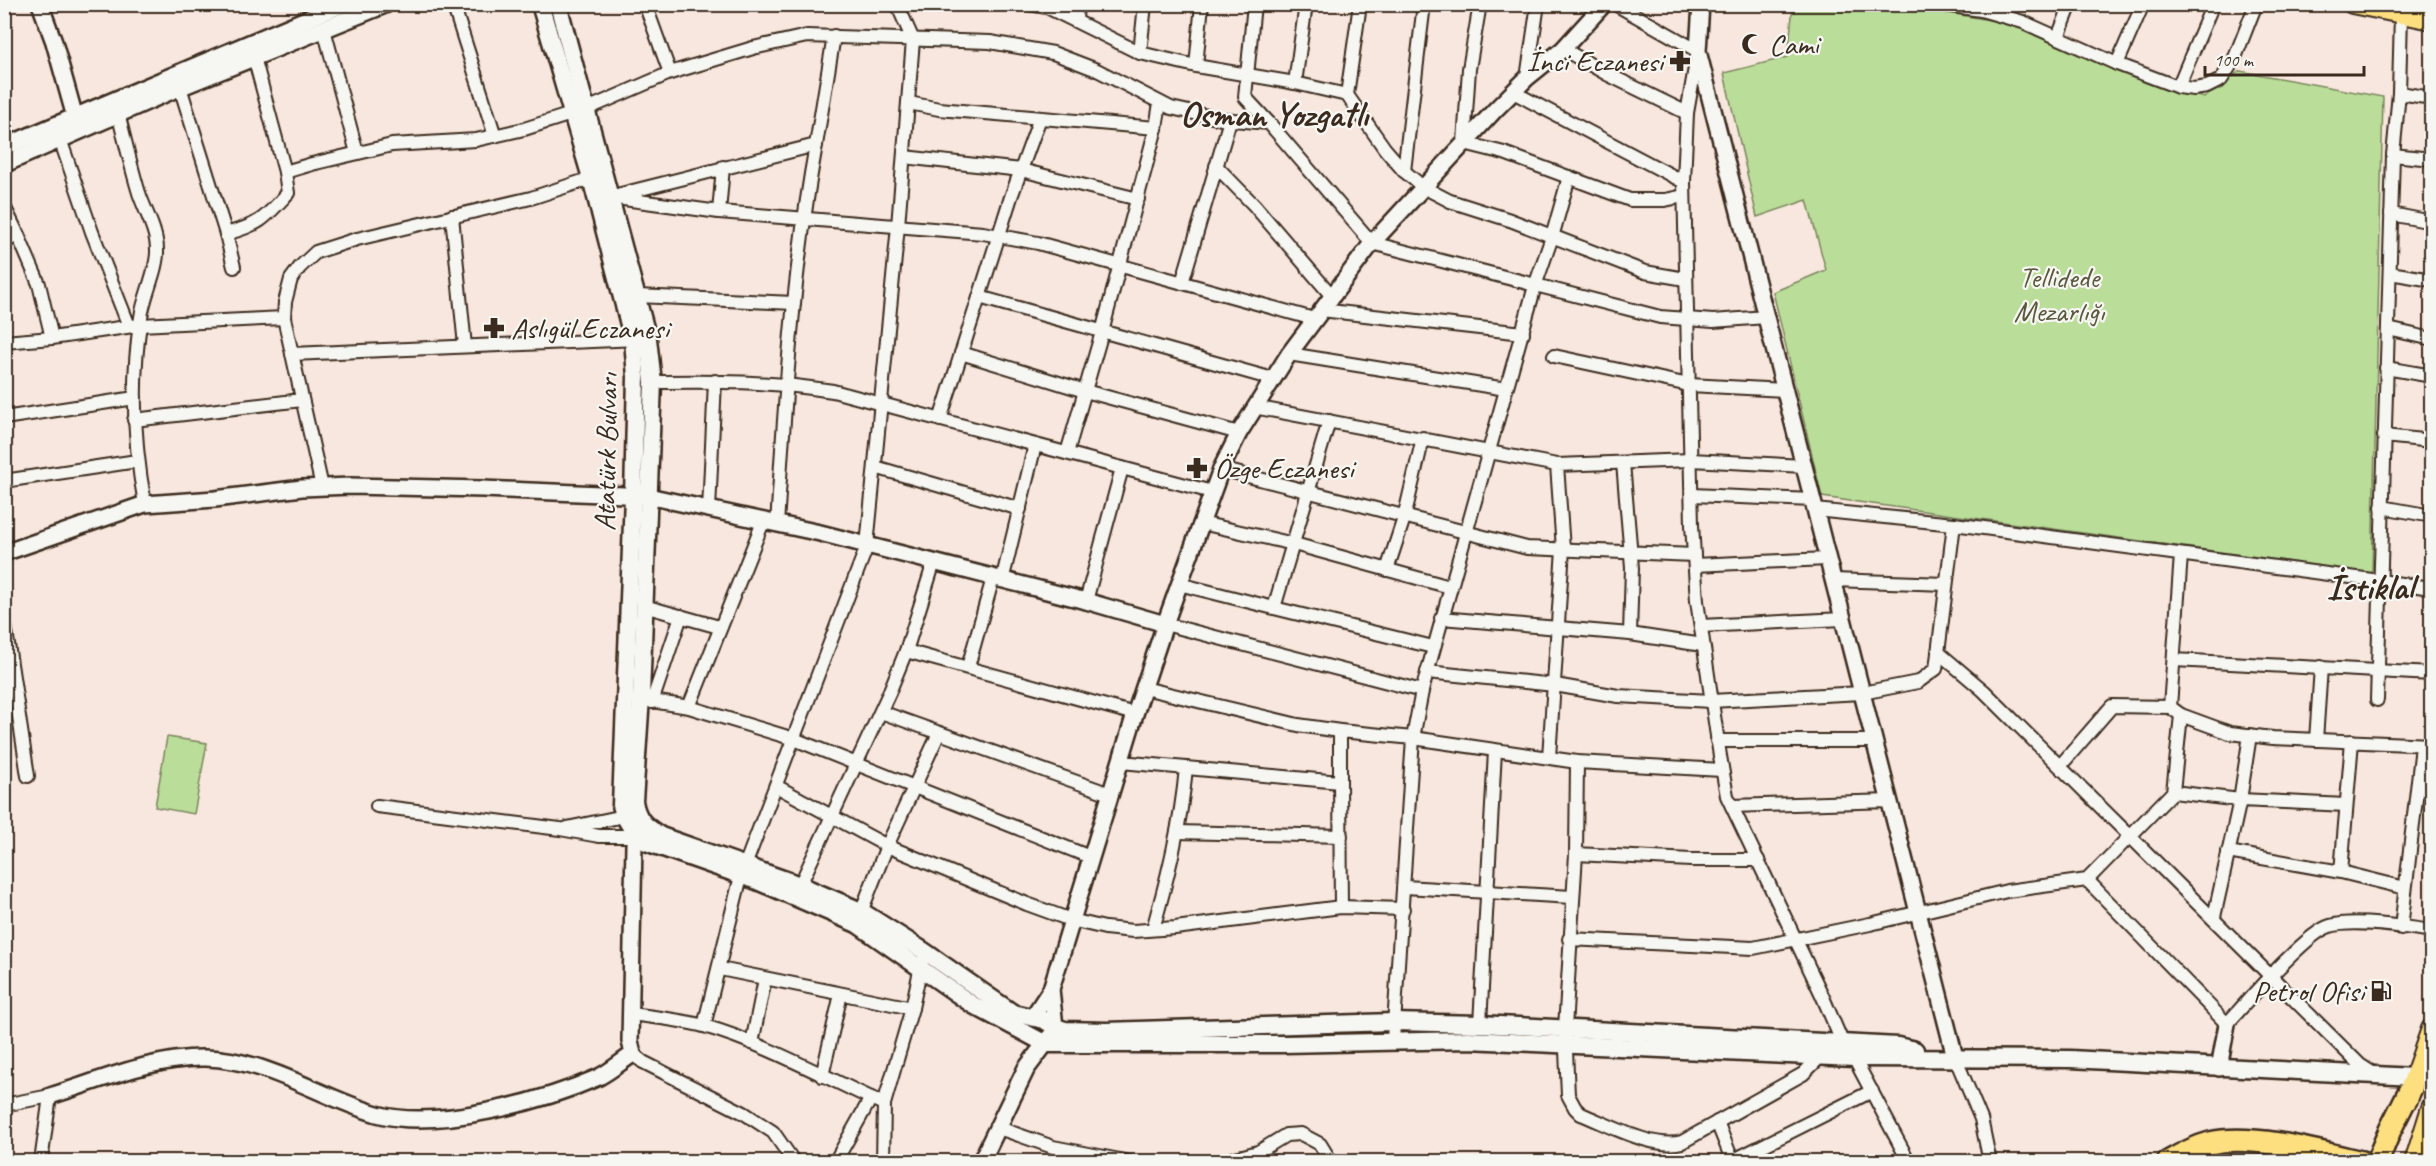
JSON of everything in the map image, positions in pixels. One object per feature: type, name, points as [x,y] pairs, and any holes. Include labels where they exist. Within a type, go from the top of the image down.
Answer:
[{"type":"highway","points":[[2387,1161],[2432,1029]]},
{"type":"highway","points":[[2377,1161],[2413,1082]]},
{"type":"highway","points":[[2415,1161],[2429,1115]]},
{"type":"highway","points":[[2168,1161],[2186,1151],[2212,1143],[2241,1141],[2361,1161]]},
{"type":"main road","points":[[4,164],[60,139],[76,123],[343,4]]},
{"type":"main road","points":[[4,147],[76,123],[118,113],[386,4]]},
{"type":"main road","name":"Atatürk Bulvarı","points":[[540,4],[580,112]]},
{"type":"main road","name":"Atatürk Bulvarı","points":[[558,4],[580,112],[653,382],[641,496],[621,805],[624,816]]},
{"type":"main road","points":[[2352,4],[2401,9],[2432,20]]},
{"type":"main road","points":[[2425,4],[2432,6]]},
{"type":"main road","name":"Atatürk Bulvarı","points":[[597,176],[609,196],[637,296],[640,339],[636,377],[646,700],[634,801],[641,830]]},
{"type":"main road","points":[[624,816],[641,830],[743,870],[792,895],[859,917]]},
{"type":"main road","points":[[743,870],[800,885],[859,917],[922,959],[1013,1012],[1044,1020],[1055,1028],[1065,1030],[1106,1031],[1394,1022],[1480,1024],[1566,1036],[1820,1056],[2070,1059],[2376,1076],[2413,1082]]},
{"type":"main road","points":[[922,959],[973,1005],[1027,1036],[1046,1044],[1284,1044],[1566,1036],[1898,1046],[1956,1057]]},
{"type":"main road","points":[[1026,1069],[1027,1036],[1032,1018]]},
{"type":"main road","points":[[981,1161],[1026,1069],[1046,1044],[1055,1028]]},
{"type":"street","points":[[40,4],[54,42],[76,123]]},
{"type":"street","points":[[453,4],[495,136]]},
{"type":"street","points":[[645,4],[670,74]]},
{"type":"street","points":[[704,1026],[743,870],[867,546],[898,226],[913,40],[897,4]]},
{"type":"street","points":[[1029,4],[1047,7],[1140,53],[1347,95],[1385,149],[1404,171],[1423,187],[1450,201],[1510,220],[1645,272],[1685,279]]},
{"type":"street","points":[[1076,20],[1077,4]]},
{"type":"street","points":[[1140,53],[1144,4]]},
{"type":"street","points":[[1196,66],[1202,4]]},
{"type":"street","points":[[1254,4],[1245,97],[1372,243],[1660,317],[1713,321],[1766,317]]},
{"type":"street","points":[[1295,83],[1306,4]]},
{"type":"street","points":[[1347,95],[1360,4]]},
{"type":"street","points":[[1404,171],[1424,4]]},
{"type":"street","points":[[1464,143],[1469,69],[1480,4]]},
{"type":"street","points":[[1527,78],[1538,4]]},
{"type":"street","points":[[1032,1018],[1051,989],[1090,857],[1165,624],[1212,492],[1239,433],[1289,354],[1372,243],[1513,92],[1563,49],[1604,4]]},
{"type":"street","points":[[1615,4],[1698,51],[1956,1057],[1981,1119],[1989,1161]]},
{"type":"street","points":[[1701,4],[1698,51],[1688,113],[1684,196],[1690,460],[1695,560],[1703,645],[1727,796],[1843,1044]]},
{"type":"street","points":[[2058,37],[2071,4]]},
{"type":"street","points":[[2117,64],[2143,4]]},
{"type":"street","points":[[2178,87],[2213,4]]},
{"type":"street","points":[[1942,5],[2003,10],[2023,22],[2117,64],[2178,87],[2194,89],[2207,87],[2221,80],[2234,60],[2256,4]]},
{"type":"street","points":[[2377,700],[2393,155],[2399,93],[2401,9]]},
{"type":"street","points":[[324,29],[357,153]]},
{"type":"street","points":[[285,172],[392,145],[476,140],[524,129],[580,112],[670,74],[753,48],[807,36],[990,42],[1053,53],[1097,70],[1171,108],[1230,120],[1269,123]]},
{"type":"street","points":[[689,707],[719,627],[770,524],[803,218],[834,36]]},
{"type":"street","points":[[1563,49],[1607,74],[1688,113]]},
{"type":"street","points":[[226,234],[253,226],[265,218],[288,193],[285,172],[254,57]]},
{"type":"street","points":[[180,87],[226,234],[234,267]]},
{"type":"street","points":[[1513,92],[1684,182]]},
{"type":"street","points":[[2399,93],[2432,98]]},
{"type":"street","points":[[1067,453],[1138,199],[1160,103]]},
{"type":"street","points":[[909,104],[939,109],[1156,128]]},
{"type":"street","points":[[118,113],[139,193],[158,248],[157,263],[135,326],[134,420],[137,461],[145,504]]},
{"type":"street","points":[[940,420],[999,236],[1040,118]]},
{"type":"street","points":[[1182,283],[1230,120]]},
{"type":"street","points":[[60,139],[92,232],[135,326]]},
{"type":"street","points":[[1464,143],[1504,153],[1630,200],[1665,200],[1684,196]]},
{"type":"street","points":[[609,196],[816,145]]},
{"type":"street","points":[[2393,155],[2432,159]]},
{"type":"street","points":[[904,157],[1021,170],[1138,199]]},
{"type":"street","points":[[1216,166],[1254,205],[1332,297]]},
{"type":"street","points":[[719,212],[723,167]]},
{"type":"street","points":[[321,487],[284,318],[285,302],[291,279],[300,267],[316,252],[357,238],[531,198],[597,176]]},
{"type":"street","points":[[1393,1040],[1405,887],[1413,738],[1422,691],[1535,286],[1569,177]]},
{"type":"street","points":[[609,196],[719,212],[999,236],[1038,243],[1182,283],[1318,315],[1523,333]]},
{"type":"street","points":[[4,206],[39,284],[52,338]]},
{"type":"street","points":[[2391,214],[2432,222]]},
{"type":"street","points":[[452,216],[465,346]]},
{"type":"street","points":[[4,242],[18,235]]},
{"type":"street","points":[[2390,273],[2432,280]]},
{"type":"street","points":[[637,296],[794,303]]},
{"type":"street","points":[[980,297],[1272,379]]},
{"type":"street","points":[[4,342],[52,338],[135,326],[284,318]]},
{"type":"street","points":[[2388,329],[2432,339]]},
{"type":"street","points":[[292,354],[640,339]]},
{"type":"street","points":[[961,353],[1086,391],[1239,433]]},
{"type":"street","points":[[1289,354],[1506,389]]},
{"type":"street","points":[[1554,356],[1689,385],[1785,390]]},
{"type":"street","points":[[2386,368],[2432,376]]},
{"type":"street","points":[[709,510],[715,381]]},
{"type":"street","points":[[653,382],[786,383],[833,391],[1212,492]]},
{"type":"street","points":[[4,418],[135,398]]},
{"type":"street","points":[[134,420],[302,400]]},
{"type":"street","points":[[1254,407],[1423,438],[1488,454],[1557,465],[1690,460],[1804,466]]},
{"type":"street","points":[[1275,608],[1329,421]]},
{"type":"street","points":[[2384,436],[2432,441]]},
{"type":"street","points":[[1387,570],[1404,518],[1423,438]]},
{"type":"street","points":[[968,667],[1020,509],[1035,445]]},
{"type":"street","points":[[4,481],[137,461]]},
{"type":"street","points":[[1623,463],[1630,551],[1630,634]]},
{"type":"street","points":[[1549,757],[1563,549],[1557,465]]},
{"type":"street","points":[[875,467],[1020,509]]},
{"type":"street","points":[[1086,601],[1122,468]]},
{"type":"street","points":[[1221,469],[1527,548],[1630,551],[1695,560],[1828,559]]},
{"type":"street","points":[[4,553],[145,504],[216,499],[321,487],[483,489],[641,496],[820,533],[1422,691]]},
{"type":"street","points":[[1692,495],[1814,505],[2432,588]]},
{"type":"street","points":[[2382,507],[2432,516]]},
{"type":"street","points":[[1201,523],[1294,544],[1450,587]]},
{"type":"street","points":[[1427,672],[1555,685],[1618,696],[1711,701],[1862,693],[1918,682],[1936,669],[1954,524]]},
{"type":"street","points":[[1569,939],[1753,948],[2007,891],[2087,880],[2173,792],[2176,711],[2174,660],[2181,555]]},
{"type":"street","points":[[800,885],[881,712],[906,651],[934,562]]},
{"type":"street","points":[[1833,580],[1946,584]]},
{"type":"street","points":[[1179,584],[1433,647]]},
{"type":"street","points":[[644,606],[719,627]]},
{"type":"street","points":[[681,616],[646,700],[689,707],[794,739],[1090,857]]},
{"type":"street","points":[[4,618],[28,776]]},
{"type":"street","points":[[1441,618],[1630,634],[1703,645]]},
{"type":"street","points":[[1701,626],[1843,619]]},
{"type":"street","points":[[906,651],[1135,714]]},
{"type":"street","points":[[1938,652],[1984,691],[2214,917],[2360,1065],[2376,1076]]},
{"type":"street","points":[[2174,660],[2432,674]]},
{"type":"street","points":[[2316,740],[2321,667]]},
{"type":"street","points":[[1144,688],[1298,725],[1340,731],[1413,738],[1577,762],[1722,770]]},
{"type":"street","points":[[2060,766],[2112,706],[2176,711],[2230,734],[2427,746],[2401,928]]},
{"type":"street","points":[[881,712],[1110,794]]},
{"type":"street","points":[[1340,731],[1341,907]]},
{"type":"street","points":[[859,917],[887,846],[939,734]]},
{"type":"street","points":[[2214,917],[2240,800],[2250,735]]},
{"type":"street","points":[[1717,741],[1875,741]]},
{"type":"street","points":[[2342,872],[2352,741]]},
{"type":"street","points":[[1480,1024],[1495,751]]},
{"type":"street","points":[[1121,762],[1340,782]]},
{"type":"street","points":[[1577,762],[1576,854],[1569,939],[1566,1036],[1568,1095],[1575,1108],[1581,1114],[1652,1142],[1671,1145],[1682,1142],[1803,1074],[1820,1056]]},
{"type":"street","points":[[1153,929],[1178,832],[1186,768]]},
{"type":"street","points":[[776,786],[887,846],[1071,920],[1124,931],[1341,907],[1403,909]]},
{"type":"street","points":[[2173,792],[2240,800],[2346,805]]},
{"type":"street","points":[[1732,806],[1890,801]]},
{"type":"street","points":[[377,806],[599,836],[641,830]]},
{"type":"street","points":[[560,829],[624,816]]},
{"type":"street","points":[[641,830],[634,844],[630,1041],[633,1054],[643,1062],[744,1113],[773,1132],[794,1161]]},
{"type":"street","points":[[1178,832],[1341,836]]},
{"type":"street","points":[[2228,852],[2342,872],[2405,888]]},
{"type":"street","points":[[1576,854],[1690,860],[1758,860]]},
{"type":"street","points":[[2087,880],[2227,1024]]},
{"type":"street","points":[[1405,887],[1572,897]]},
{"type":"street","points":[[2219,1068],[2227,1024],[2271,976],[2327,926],[2345,922],[2432,931]]},
{"type":"street","points":[[883,1161],[884,1104],[912,1008],[922,959]]},
{"type":"street","points":[[720,969],[912,1008]]},
{"type":"street","points":[[752,1043],[765,978]]},
{"type":"street","points":[[1051,989],[1055,1028]]},
{"type":"street","points":[[822,1076],[841,994]]},
{"type":"street","points":[[631,1014],[668,1018],[704,1026],[752,1043],[884,1104]]},
{"type":"street","points":[[4,1105],[50,1096],[158,1063],[182,1058],[206,1058],[238,1062],[268,1070],[377,1114],[404,1119],[438,1120],[484,1112],[558,1092],[601,1076],[633,1054]]},
{"type":"street","points":[[1854,1058],[1906,1160]]},
{"type":"street","points":[[1717,1122],[1732,1161],[1872,1091]]},
{"type":"street","points":[[41,1161],[50,1096]]},
{"type":"street","points":[[836,1161],[871,1098]]},
{"type":"street","points":[[996,1127],[1053,1147],[1130,1161]]},
{"type":"street","points":[[1221,1161],[1237,1159],[1258,1152],[1286,1135],[1301,1134],[1320,1144],[1331,1161]]},
{"type":"green space","name":"Tellidede Mezarlığı","points":[[1793,5],[1902,5],[2019,25],[2140,76],[2204,98],[2240,71],[2383,97],[2372,573],[1822,497],[1773,292],[1826,270],[1807,200],[1757,217],[1724,73],[1788,57]]},
{"type":"green space","points":[[167,737],[207,743],[194,814],[155,807]]},
{"type":"place","name":"Cami","points":[[1752,44]]},
{"type":"place","name":"İnci Eczanesi","points":[[1680,61]]},
{"type":"place","name":"Aslıgül Eczanesi","points":[[494,328]]},
{"type":"place","name":"Özge Eczanesi","points":[[1197,468]]},
{"type":"place","name":"Petrol Ofisi","points":[[2381,991]]},
{"type":"district","name":"Osman Yozgatlı","points":[[1274,113]]},
{"type":"district","name":"İstiklal","points":[[2370,586]]}]
